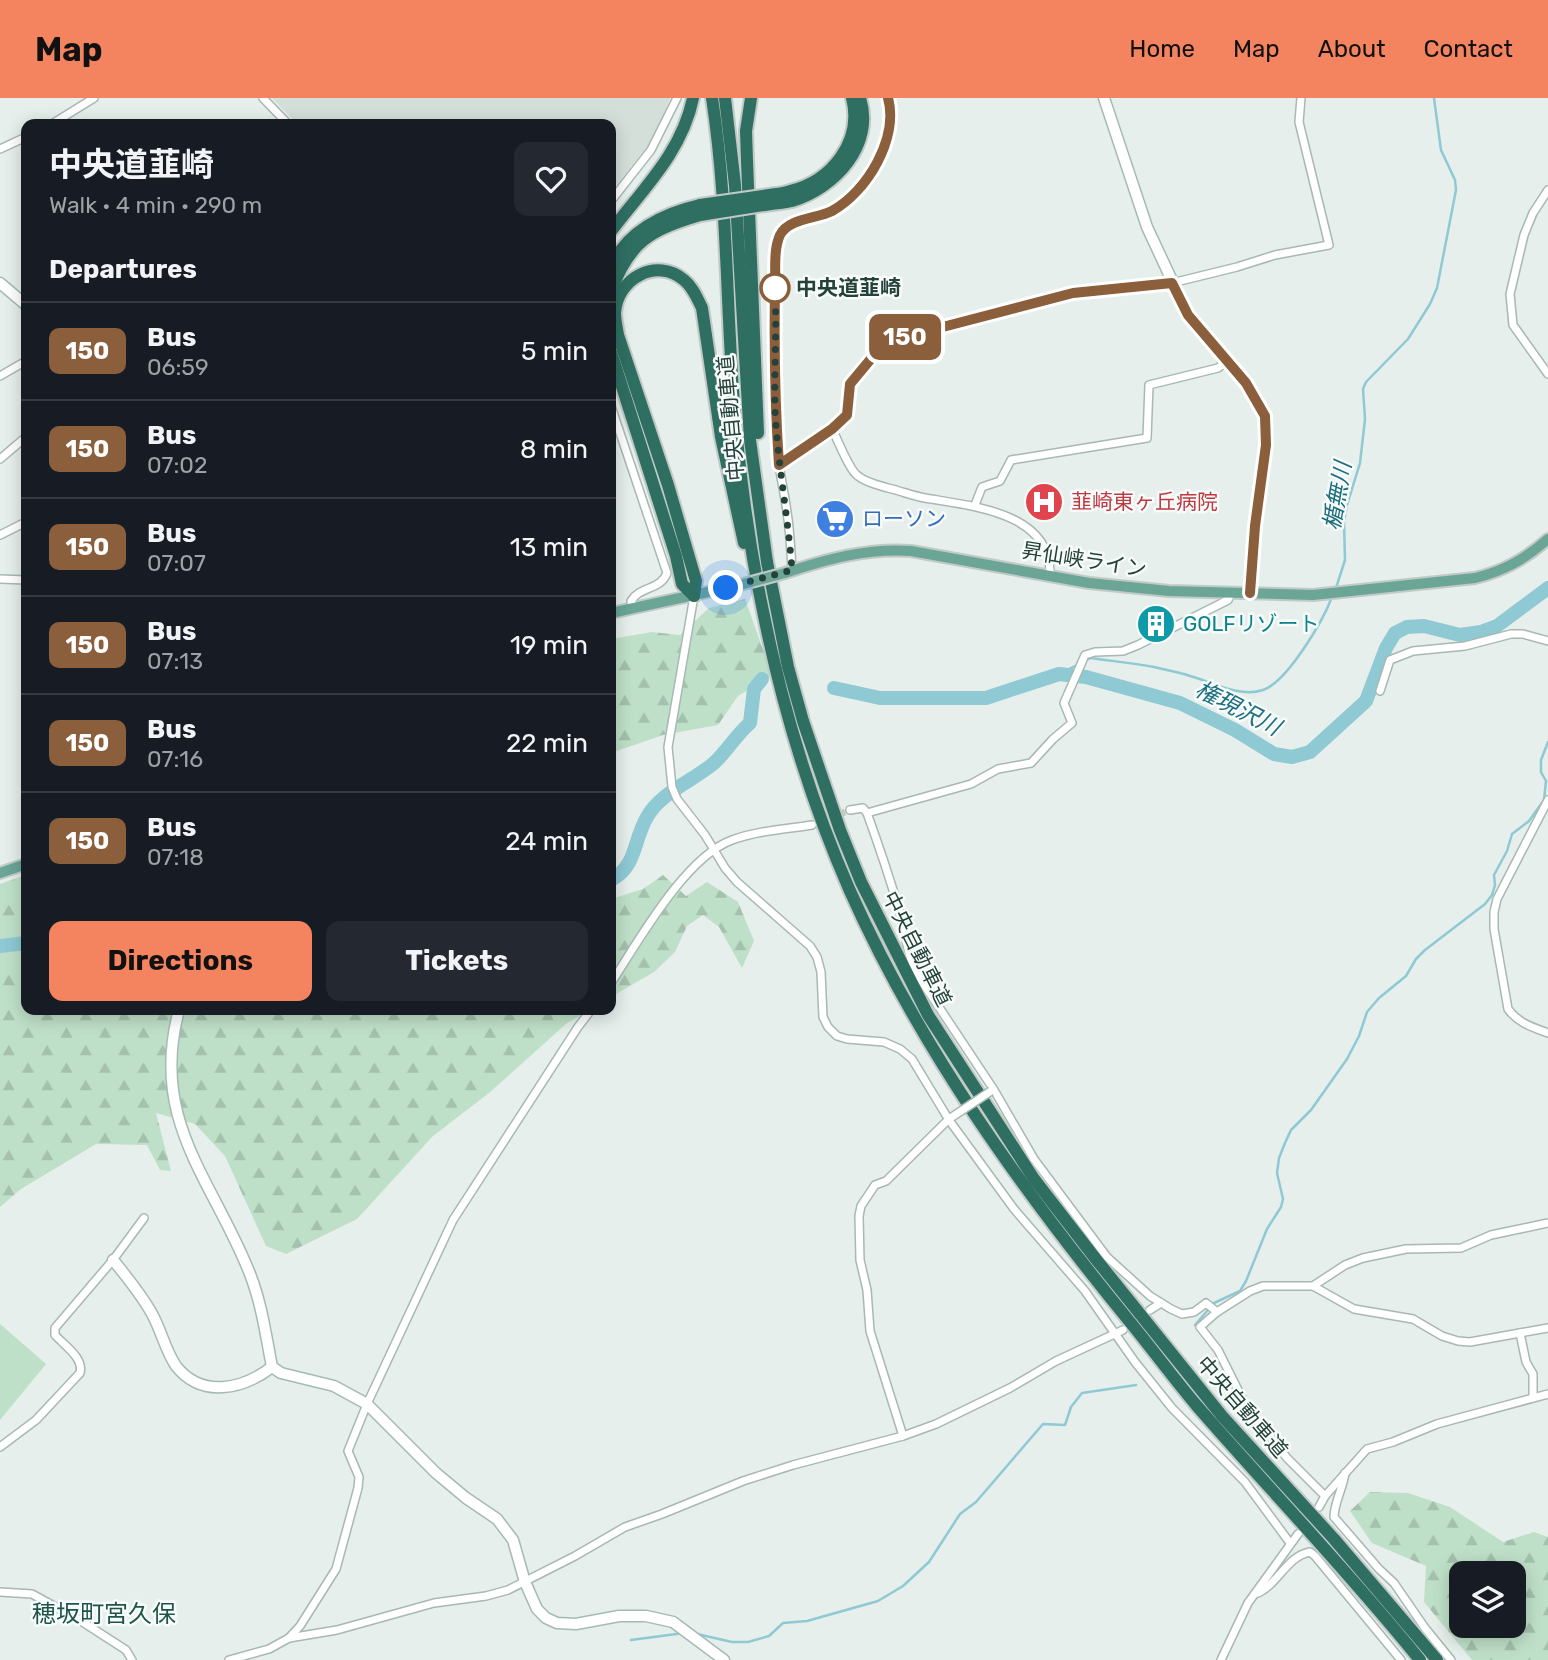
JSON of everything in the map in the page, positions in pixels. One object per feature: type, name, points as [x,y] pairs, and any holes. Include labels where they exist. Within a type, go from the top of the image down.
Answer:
[{"type":"highway","points":[[616,225],[674,151],[683,133],[693,98]]},
{"type":"highway","name":"中央自動車道","points":[[712,98],[723,187],[737,441],[763,611],[791,725],[849,888],[879,952],[953,1080],[1043,1211],[1194,1401],[1420,1660]]},
{"type":"highway","name":"中央自動車道","points":[[725,98],[735,185],[750,440],[762,530],[788,667],[820,772],[861,882],[928,1014],[1034,1179],[1222,1416],[1334,1539],[1437,1660]]},
{"type":"highway","points":[[751,98],[746,131],[762,530]]},
{"type":"highway","points":[[616,258],[623,245],[640,230],[664,218],[764,200],[810,184],[845,154],[856,116],[852,98]]},
{"type":"highway","points":[[764,200],[791,201],[812,192],[834,178],[845,167],[859,144],[863,129],[864,109],[860,98]]},
{"type":"highway","points":[[616,277],[631,250],[649,235],[700,210]]},
{"type":"highway","points":[[616,308],[626,284],[641,272],[658,270],[671,272],[685,281],[702,308],[724,449],[741,534],[763,611]]},
{"type":"highway","points":[[616,320],[618,335],[668,485],[696,581],[694,596]]},
{"type":"highway","points":[[616,349],[668,485]]},
{"type":"highway","points":[[616,368],[676,556],[682,584],[694,596]]},
{"type":"highway","points":[[616,386],[654,489]]},
{"type":"main road","name":"昇仙峡ライン","points":[[616,612],[740,585],[863,551],[911,551],[1129,588],[1313,595],[1475,578],[1508,567],[1548,539]]},
{"type":"main road","points":[[0,873],[21,866]]},
{"type":"street","points":[[60,119],[94,98]]},
{"type":"street","points":[[263,98],[283,119]]},
{"type":"street","points":[[616,195],[651,150],[677,98]]},
{"type":"street","points":[[789,572],[788,513],[779,465],[774,337],[776,252],[779,237],[787,226],[832,211],[854,193],[868,176],[882,155],[888,136],[888,98]]},
{"type":"street","points":[[1104,98],[1147,227],[1188,315],[1246,383],[1265,416],[1266,445],[1255,526],[1250,593]]},
{"type":"street","points":[[779,465],[832,429],[847,415],[850,384],[885,342],[1073,293],[1172,283],[1275,255],[1329,245],[1299,122],[1301,98]]},
{"type":"street","points":[[0,149],[21,139]]},
{"type":"street","points":[[1548,190],[1533,213],[1524,235],[1510,293],[1513,325],[1548,374]]},
{"type":"street","points":[[0,283],[21,301]]},
{"type":"street","points":[[975,505],[982,487],[1000,481],[1011,460],[1147,438],[1149,385],[1218,368],[1227,361]]},
{"type":"street","points":[[0,376],[21,364]]},
{"type":"street","points":[[616,421],[667,573],[661,583],[635,594],[631,601],[634,608]]},
{"type":"street","points":[[832,429],[855,475],[922,498],[975,505],[1005,515],[1035,534],[1048,552],[1050,575]]},
{"type":"street","points":[[0,459],[21,441]]},
{"type":"street","points":[[0,535],[21,524]]},
{"type":"street","points":[[0,579],[21,580]]},
{"type":"street","points":[[867,813],[971,784],[998,769],[1031,763],[1072,723],[1064,704],[1085,655],[1123,651],[1138,645],[1228,600],[1231,593]]},
{"type":"street","points":[[694,596],[668,747],[672,787],[677,799],[737,882],[810,946],[817,957],[821,972],[823,1017],[828,1027],[837,1036],[847,1039],[884,1042],[900,1049],[912,1059],[1014,1209],[1119,1332],[1135,1362],[1172,1408],[1245,1482],[1290,1543]]},
{"type":"street","points":[[1380,691],[1390,660],[1413,651],[1465,646],[1511,634],[1523,634],[1548,641]]},
{"type":"street","points":[[1548,800],[1497,899],[1494,929],[1508,1009],[1522,1023],[1548,1033]]},
{"type":"street","points":[[850,810],[863,808],[867,813],[886,865],[915,971],[993,1090],[1034,1159],[1078,1220],[1107,1257],[1150,1296],[1182,1314],[1194,1312],[1206,1303],[1217,1312]]},
{"type":"street","points":[[616,976],[669,896],[714,849],[743,837],[812,825]]},
{"type":"street","points":[[178,1015],[172,1054],[173,1102],[181,1131],[251,1275],[263,1310],[272,1367],[281,1373],[334,1386],[367,1404],[436,1473],[466,1499],[497,1519],[513,1540],[525,1582],[537,1609],[546,1618],[557,1623],[576,1624],[619,1616],[646,1616],[673,1622],[724,1660]]},
{"type":"street","points":[[229,1660],[269,1649],[289,1638],[300,1626],[336,1570],[358,1488],[359,1477],[348,1451],[367,1404],[453,1220],[587,1015]]},
{"type":"street","points":[[903,1436],[870,1331],[867,1290],[860,1260],[861,1206],[875,1185],[886,1181],[950,1118],[993,1090]]},
{"type":"street","points":[[0,1447],[36,1420],[80,1373],[80,1361],[55,1335],[55,1328],[113,1260],[144,1218]]},
{"type":"street","points":[[1313,1286],[1345,1265],[1363,1258],[1406,1249],[1461,1248],[1491,1235],[1548,1223]]},
{"type":"street","points":[[113,1260],[152,1313],[178,1367],[191,1378],[209,1388],[220,1388],[261,1376],[272,1367]]},
{"type":"street","points":[[1325,1496],[1287,1458],[1245,1404],[1218,1350],[1200,1327],[1217,1312],[1263,1286],[1313,1286],[1354,1309],[1413,1319],[1442,1336],[1458,1341],[1470,1342],[1548,1328]]},
{"type":"street","points":[[1150,1310],[1161,1303]]},
{"type":"street","points":[[289,1638],[337,1630],[434,1602],[486,1596],[508,1590],[625,1527],[743,1481],[903,1436],[936,1424],[992,1397],[1056,1361],[1119,1332]]},
{"type":"street","points":[[1520,1333],[1526,1362],[1533,1374],[1533,1398]]},
{"type":"street","points":[[1319,1507],[1345,1473],[1373,1446],[1393,1442],[1437,1424],[1548,1394]]},
{"type":"street","points":[[1345,1473],[1334,1517],[1394,1583],[1451,1660]]},
{"type":"street","points":[[1221,1660],[1255,1594],[1298,1534]]},
{"type":"street","points":[[1255,1594],[1264,1591],[1297,1557],[1310,1552],[1401,1660]]},
{"type":"street","points":[[0,1592],[32,1594],[126,1650],[132,1660]]},
{"type":"shaded area","points":[[272,98],[670,98],[647,147],[616,186],[616,119],[292,119]]},
{"type":"green space","points":[[745,599],[772,675],[738,696],[718,725],[663,735],[616,751],[616,638],[652,632],[680,635],[709,608]]},
{"type":"green space","points":[[663,875],[686,896],[707,882],[738,902],[754,941],[742,968],[719,927],[703,915],[687,926],[675,952],[654,972],[616,994],[616,897],[643,889]]},
{"type":"green space","points":[[21,877],[21,1015],[581,1015],[567,1023],[489,1093],[433,1136],[357,1219],[286,1254],[266,1246],[225,1156],[195,1124],[156,1113],[171,1171],[160,1170],[147,1145],[96,1144],[21,1189],[0,1207],[0,884]]},
{"type":"green space","points":[[0,1324],[46,1364],[0,1420]]},
{"type":"green space","points":[[1370,1492],[1408,1493],[1450,1507],[1503,1542],[1534,1532],[1548,1537],[1548,1660],[1472,1660],[1454,1638],[1526,1638],[1526,1561],[1449,1561],[1449,1632],[1424,1602],[1426,1566],[1372,1543],[1350,1511]]},
{"type":"waterway","name":"楯無川","points":[[1336,588],[1345,560],[1344,521],[1347,505],[1360,463],[1365,419],[1363,389],[1366,382],[1408,339],[1437,288],[1456,190],[1455,180],[1441,150],[1434,98]]},
{"type":"waterway","name":"権現沢川","points":[[834,688],[880,698],[986,698],[1059,674],[1086,677],[1180,703],[1235,730],[1274,754],[1292,757],[1310,752],[1366,701],[1386,648],[1395,633],[1407,627],[1424,626],[1460,635],[1481,632],[1497,626],[1548,588]]},
{"type":"waterway","name":"楯無川","points":[[1085,661],[1090,658],[1146,666],[1236,691],[1263,690],[1272,685],[1293,663],[1313,635],[1332,597]]},
{"type":"waterway","name":"楯無川","points":[[1059,674],[1079,664]]},
{"type":"waterway","name":"権現沢川","points":[[616,876],[626,868],[642,826],[653,808],[714,763],[750,723],[754,689],[762,679]]},
{"type":"waterway","points":[[1195,1325],[1214,1303],[1240,1291],[1246,1281],[1267,1229],[1281,1207],[1283,1199],[1277,1173],[1285,1143],[1291,1130],[1311,1110],[1347,1059],[1367,1012],[1379,998],[1406,976],[1425,950],[1485,904],[1492,895],[1494,875],[1507,851],[1512,834],[1529,821],[1544,800],[1546,781],[1541,772],[1541,760],[1548,742]]},
{"type":"waterway","name":"権現沢川","points":[[0,946],[21,944]]},
{"type":"waterway","points":[[697,1634],[732,1642],[748,1642],[769,1636],[783,1623],[807,1621],[878,1601],[903,1586],[929,1562],[960,1514],[976,1502],[1043,1424],[1065,1425],[1071,1407],[1082,1393],[1136,1385]]},
{"type":"waterway","points":[[631,1640],[684,1633]]},
{"type":"tunnel","points":[[819,822],[850,810]]},
{"type":"bus line","name":"150","points":[[888,98],[888,136],[882,155],[868,176],[854,193],[832,211],[787,226],[779,237],[776,252],[774,337],[779,465],[832,429],[847,415],[850,384],[885,342],[1073,293],[1172,283],[1188,315],[1246,383],[1265,416],[1266,445],[1252,553],[1250,593]]},
{"type":"place","name":"中央道韮崎","points":[[775,288]]},
{"type":"place","name":"韮崎東ヶ丘病院","points":[[1044,502]]},
{"type":"place","name":"ローソン","points":[[835,519]]},
{"type":"place","name":"GOLFリゾート","points":[[1156,624]]},
{"type":"district","name":"穂坂町宮久保","points":[[104,1614]]},
{"type":"route","points":[[726,588],[792,570],[775,410],[775,288]]}]
